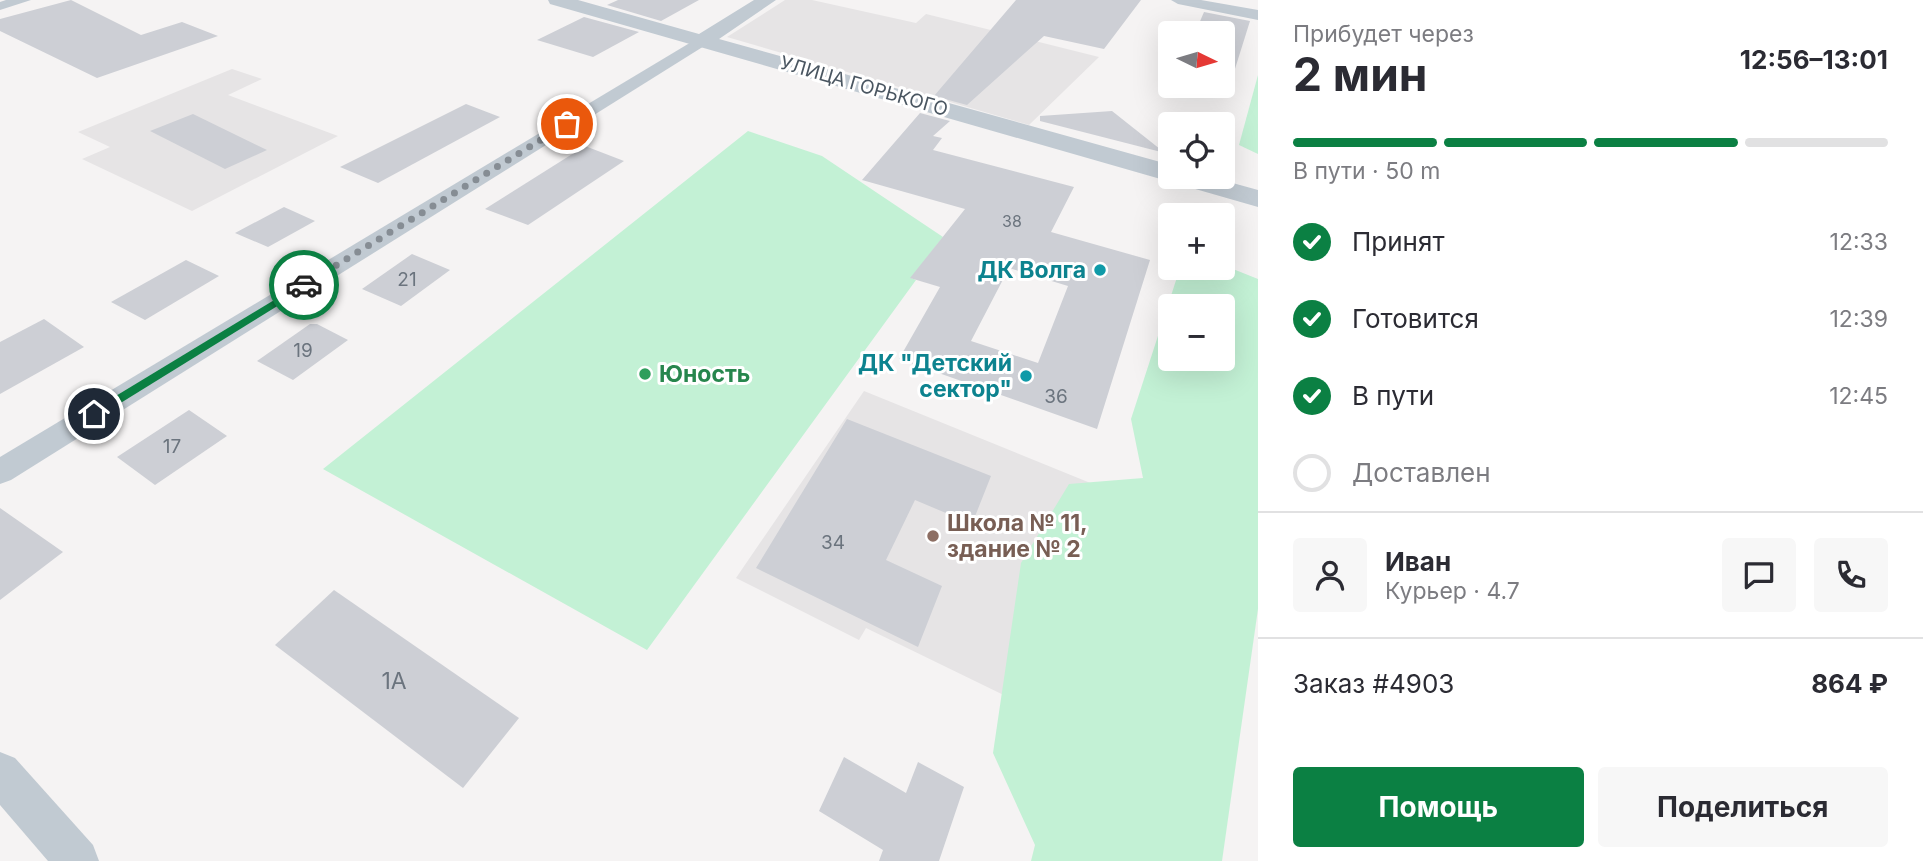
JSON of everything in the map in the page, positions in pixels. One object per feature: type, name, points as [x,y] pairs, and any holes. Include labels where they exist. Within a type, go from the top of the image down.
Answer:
[{"type":"street","points":[[0,6],[24,0]]},
{"type":"street","name":"УЛИЦА ГОРЬКОГО","points":[[557,0],[1158,169]]},
{"type":"street","points":[[0,472],[768,0]]},
{"type":"street","points":[[1178,0],[1258,15]]},
{"type":"street","points":[[1223,189],[1258,199]]},
{"type":"street","points":[[0,773],[77,861]]},
{"type":"shaded area","points":[[785,0],[812,0],[916,23],[926,14],[1099,57],[1029,125],[727,37]]},
{"type":"shaded area","points":[[232,69],[262,79],[228,95],[338,136],[192,211],[82,159],[110,147],[78,132]]},
{"type":"shaded area","name":"Школа № 11, здание № 2","points":[[864,391],[1115,493],[1045,715],[866,628],[859,640],[736,578]]},
{"type":"green space","points":[[1258,75],[1258,154],[1239,145]]},
{"type":"green space","name":"Юность","points":[[748,131],[822,156],[943,237],[911,278],[916,280],[647,650],[323,469]]},
{"type":"green space","points":[[1235,270],[1258,279],[1258,609],[1222,861],[1031,861],[1035,845],[993,753],[1021,563],[1069,484],[1143,478],[1131,419],[1158,336],[1158,371],[1235,371],[1235,294],[1172,294],[1176,280],[1235,280]]},
{"type":"building","points":[[71,0],[141,35],[182,22],[218,36],[97,78],[0,31],[0,19]]},
{"type":"building","points":[[618,0],[699,0],[661,21],[607,5]]},
{"type":"building","points":[[1016,0],[1141,0],[1104,49],[1044,36],[967,105],[934,96]]},
{"type":"building","points":[[1204,12],[1250,21],[1236,66],[1236,21],[1200,21]]},
{"type":"building","points":[[584,17],[639,32],[593,57],[537,40]]},
{"type":"building","points":[[466,104],[500,117],[378,183],[340,167]]},
{"type":"building","points":[[1112,111],[1158,147],[1158,151],[1040,121],[1040,116]]},
{"type":"building","points":[[920,113],[950,121],[933,136],[942,138],[933,150],[1074,187],[1051,232],[1150,260],[1097,429],[899,359],[940,287],[910,278],[965,209],[862,180]],"holes":[[[1009,268],[1068,286],[1038,363],[971,341]]]},
{"type":"building","points":[[193,114],[267,150],[225,169],[150,131]]},
{"type":"building","points":[[585,146],[624,161],[528,225],[485,209]]},
{"type":"building","points":[[284,207],[315,221],[268,247],[235,233]]},
{"type":"building","points":[[412,254],[450,270],[401,306],[362,289]]},
{"type":"building","points":[[186,260],[219,276],[145,320],[111,302]]},
{"type":"building","points":[[44,319],[84,347],[0,394],[0,342]]},
{"type":"building","points":[[310,324],[317,324],[348,340],[293,380],[257,361]]},
{"type":"building","points":[[189,410],[227,436],[155,485],[117,457]]},
{"type":"building","points":[[847,419],[991,476],[972,524],[915,500],[886,560],[942,586],[918,647],[756,568]]},
{"type":"building","points":[[0,508],[63,552],[0,600]]},
{"type":"building","points":[[334,590],[519,718],[463,788],[275,645]]},
{"type":"building","points":[[844,757],[906,793],[918,762],[964,787],[939,861],[879,861],[883,850],[819,811]]},
{"type":"way so far","points":[[304,285],[567,124]]},
{"type":"place","name":"ДК Волга","points":[[1100,270]]},
{"type":"place","name":"Юность","points":[[645,374]]},
{"type":"place","name":"ДК \"Детский сектор\"","points":[[1026,376]]},
{"type":"place","name":"Школа № 11, здание № 2","points":[[933,536]]},
{"type":"route","points":[[94,414],[304,285]]}]
